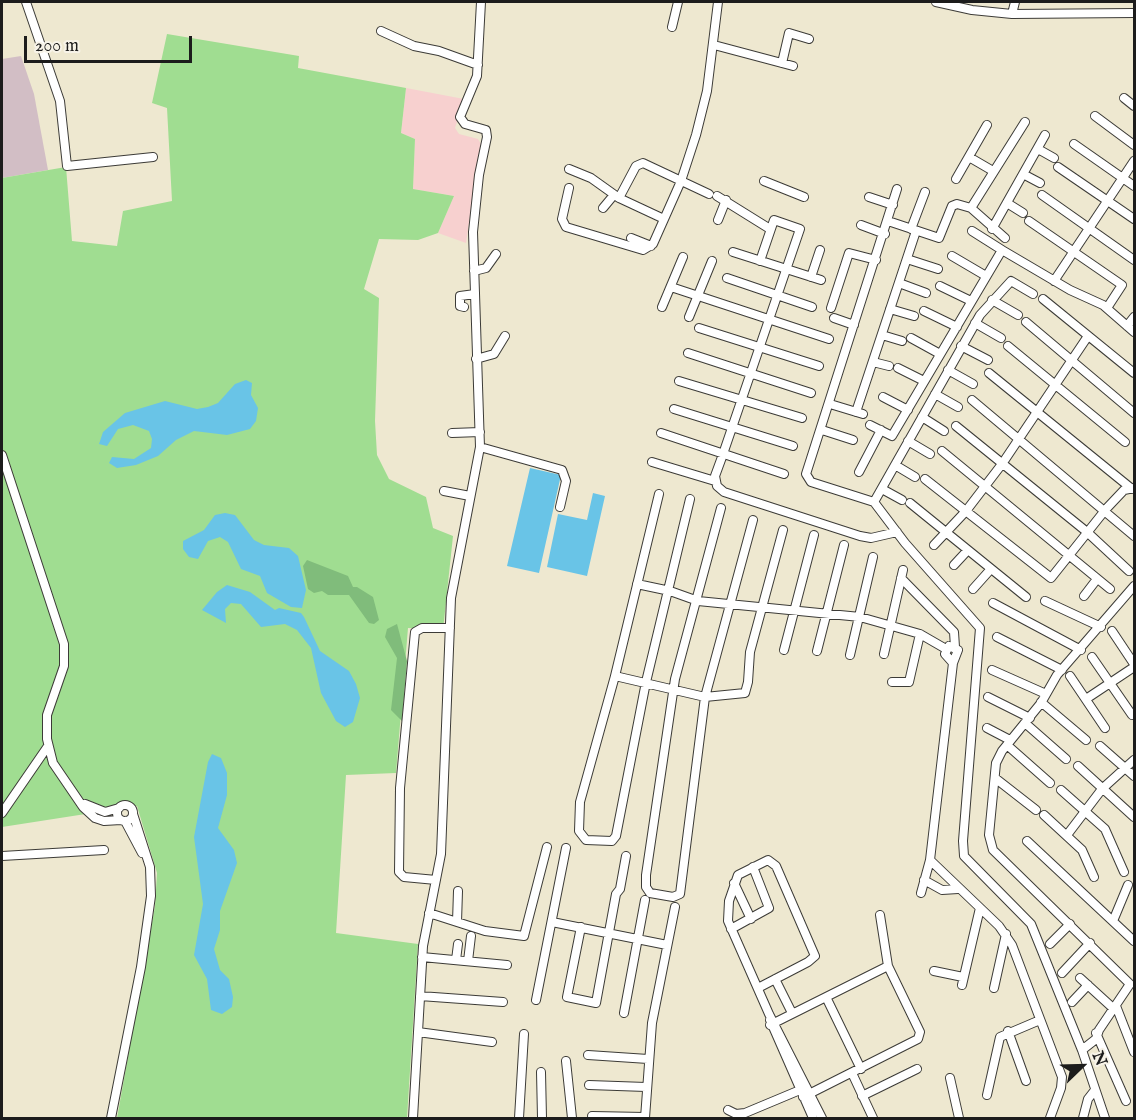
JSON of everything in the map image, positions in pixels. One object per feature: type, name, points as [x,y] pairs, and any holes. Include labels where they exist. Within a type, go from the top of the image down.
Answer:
[{"type":"street","points":[[26,2],[60,101],[67,166],[153,157]]},
{"type":"street","points":[[413,1119],[422,957],[441,854],[450,628],[460,541],[480,447],[474,222],[487,137],[486,130],[465,124],[460,117],[474,85],[478,65],[482,2]]},
{"type":"street","points":[[672,27],[678,2]]},
{"type":"street","points":[[568,188],[562,219],[566,227],[643,250],[651,246],[681,181],[707,91],[718,2]]},
{"type":"street","points":[[936,2],[974,6],[1012,14],[1134,13]]},
{"type":"street","points":[[1012,14],[1015,2]]},
{"type":"street","points":[[381,31],[414,46],[439,51],[478,65]]},
{"type":"street","points":[[782,63],[789,33],[792,32],[809,39]]},
{"type":"street","points":[[714,45],[793,66]]},
{"type":"street","points":[[1124,99],[1134,106]]},
{"type":"street","points":[[1095,116],[1134,145]]},
{"type":"street","points":[[971,208],[1025,122]]},
{"type":"street","points":[[956,179],[987,125]]},
{"type":"street","points":[[992,229],[1045,135]]},
{"type":"street","points":[[1074,144],[1134,186]]},
{"type":"street","points":[[1038,149],[1134,219]]},
{"type":"street","points":[[969,157],[993,171]]},
{"type":"street","points":[[1054,281],[1134,161]]},
{"type":"street","points":[[603,208],[616,197],[636,166],[641,163],[717,197],[770,229]]},
{"type":"street","points":[[569,169],[591,178],[616,197],[664,219]]},
{"type":"street","points":[[1023,174],[1040,183]]},
{"type":"street","points":[[764,181],[804,197]]},
{"type":"street","points":[[897,189],[885,234],[808,467],[808,480],[874,502],[980,628],[962,850],[967,861],[1029,919],[1080,1046],[1105,1119]]},
{"type":"street","points":[[830,404],[860,413],[873,362],[907,259],[925,192]]},
{"type":"street","points":[[1042,195],[1134,260]]},
{"type":"street","points":[[717,197],[718,220]]},
{"type":"street","points":[[869,197],[893,205]]},
{"type":"street","points":[[1007,203],[1122,285],[1107,308]]},
{"type":"street","points":[[888,221],[939,238],[952,206],[971,208],[992,229],[1005,238]]},
{"type":"street","points":[[715,481],[800,229],[776,220],[770,229],[760,261]]},
{"type":"street","points":[[861,225],[885,234]]},
{"type":"street","points":[[972,231],[1054,281],[1107,308],[1134,332]]},
{"type":"street","points":[[631,238],[651,246]]},
{"type":"street","points":[[811,277],[820,250]]},
{"type":"street","points":[[870,425],[892,436],[1002,250]]},
{"type":"street","points":[[733,252],[821,280]]},
{"type":"street","points":[[831,308],[849,253],[876,260]]},
{"type":"street","points":[[474,271],[486,268],[495,254]]},
{"type":"street","points":[[952,256],[986,276]]},
{"type":"street","points":[[662,307],[683,257]]},
{"type":"street","points":[[907,259],[938,269]]},
{"type":"street","points":[[689,317],[712,261]]},
{"type":"street","points":[[727,278],[812,306]]},
{"type":"street","points":[[874,502],[975,322],[1011,281],[1033,294]]},
{"type":"street","points":[[898,284],[926,293]]},
{"type":"street","points":[[940,286],[971,301]]},
{"type":"street","points":[[671,287],[768,321],[829,339]]},
{"type":"street","points":[[464,307],[460,306],[460,296],[475,294]]},
{"type":"street","points":[[1043,299],[1134,374]]},
{"type":"street","points":[[992,300],[1018,315]]},
{"type":"street","points":[[890,309],[914,316]]},
{"type":"street","points":[[924,311],[957,327]]},
{"type":"street","points":[[1127,326],[1134,316]]},
{"type":"street","points":[[834,318],[854,325]]},
{"type":"street","points":[[975,322],[1001,338]]},
{"type":"street","points":[[1026,322],[1134,413]]},
{"type":"street","points":[[699,328],[819,366]]},
{"type":"street","points":[[882,335],[907,340],[940,354]]},
{"type":"street","points":[[476,359],[497,351],[505,336]]},
{"type":"street","points":[[934,545],[966,511],[1002,464],[1088,336]]},
{"type":"street","points":[[961,346],[988,360]]},
{"type":"street","points":[[1008,346],[1125,442]]},
{"type":"street","points":[[688,353],[811,393]]},
{"type":"street","points":[[873,362],[894,367],[924,381]]},
{"type":"street","points":[[948,370],[973,384]]},
{"type":"street","points":[[895,465],[920,478],[966,511],[1051,578],[1106,510],[1133,489],[989,373]]},
{"type":"street","points":[[679,381],[802,418]]},
{"type":"street","points":[[935,394],[958,407]]},
{"type":"street","points":[[883,397],[908,410]]},
{"type":"street","points":[[972,400],[1106,510],[1134,536]]},
{"type":"street","points":[[674,409],[793,446]]},
{"type":"street","points":[[922,417],[944,431]]},
{"type":"street","points":[[956,426],[1087,532],[1130,571]]},
{"type":"street","points":[[822,430],[853,440]]},
{"type":"street","points":[[859,472],[880,430]]},
{"type":"street","points":[[452,433],[480,432]]},
{"type":"street","points":[[661,433],[784,474]]},
{"type":"street","points":[[908,441],[930,454]]},
{"type":"street","points":[[480,447],[562,470],[566,481],[560,507]]},
{"type":"street","points":[[942,451],[1110,589]]},
{"type":"street","points":[[2,455],[64,644],[64,666],[47,715],[48,746],[53,763],[79,801],[95,818],[104,821],[123,820],[133,814]]},
{"type":"street","points":[[652,462],[715,481],[723,492],[860,536],[871,538],[897,532]]},
{"type":"street","points":[[882,489],[906,502],[1026,597]]},
{"type":"street","points":[[444,490],[470,496]]},
{"type":"street","points":[[659,494],[615,676],[578,811],[579,831],[586,840],[612,841],[616,836],[646,682],[670,591],[690,499]]},
{"type":"street","points":[[721,508],[674,690],[646,875],[646,887],[650,893],[673,897],[680,894],[705,697],[753,520]]},
{"type":"street","points":[[615,676],[705,697],[745,693],[750,652],[783,530]]},
{"type":"street","points":[[784,650],[814,535]]},
{"type":"street","points":[[817,651],[844,545]]},
{"type":"street","points":[[954,565],[967,551]]},
{"type":"street","points":[[850,655],[873,557]]},
{"type":"street","points":[[973,589],[990,570]]},
{"type":"street","points":[[884,654],[902,574],[954,632],[951,648],[946,656],[953,663],[930,860],[921,893]]},
{"type":"street","points":[[1084,596],[1097,579]]},
{"type":"street","points":[[637,584],[670,591],[698,601],[731,606],[860,617],[920,634],[951,648]]},
{"type":"street","points":[[1080,1046],[1097,1032],[1132,980],[1070,924],[990,845],[997,759],[1044,698],[1062,670],[1134,586]]},
{"type":"street","points":[[1045,601],[1101,627]]},
{"type":"street","points":[[993,603],[1081,650]]},
{"type":"street","points":[[436,880],[404,877],[399,872],[400,788],[415,632],[422,628],[450,628]]},
{"type":"street","points":[[1086,699],[1134,665],[1112,631]]},
{"type":"street","points":[[892,682],[909,682],[920,634]]},
{"type":"street","points":[[997,637],[1062,670]]},
{"type":"street","points":[[1092,657],[1132,715]]},
{"type":"street","points":[[993,670],[1044,698],[1086,740]]},
{"type":"street","points":[[1070,676],[1105,728]]},
{"type":"street","points":[[988,697],[1027,720],[1066,759]]},
{"type":"street","points":[[987,728],[1009,742],[1050,783]]},
{"type":"street","points":[[2,813],[48,746]]},
{"type":"street","points":[[1100,746],[1134,776]]},
{"type":"street","points":[[1067,835],[1102,789],[1134,760]]},
{"type":"street","points":[[1078,766],[1134,817]]},
{"type":"street","points":[[995,778],[1036,810]]},
{"type":"street","points":[[1061,790],[1110,836],[1124,872]]},
{"type":"street","points":[[79,801],[105,812],[128,805],[147,854],[151,882],[141,967],[111,1119]]},
{"type":"street","points":[[119,808],[117,813],[143,856],[151,882]]},
{"type":"street","points":[[1044,815],[1082,850],[1094,877]]},
{"type":"street","points":[[1026,841],[1134,941]]},
{"type":"street","points":[[429,913],[485,931],[524,936],[547,847]]},
{"type":"street","points":[[536,1000],[566,848]]},
{"type":"street","points":[[2,856],[104,850]]},
{"type":"street","points":[[581,927],[567,997],[596,1003],[626,856]]},
{"type":"street","points":[[758,988],[814,959],[815,952],[775,863],[768,860],[742,872],[734,882],[727,912],[731,929],[758,988],[770,1014],[813,1119]]},
{"type":"street","points":[[930,860],[1006,934],[1063,1083],[1050,1119]]},
{"type":"street","points":[[731,929],[767,911],[769,905],[753,867]]},
{"type":"street","points":[[924,880],[942,890],[958,889]]},
{"type":"street","points":[[734,882],[751,919]]},
{"type":"street","points":[[1113,921],[1128,885]]},
{"type":"street","points":[[457,922],[458,891]]},
{"type":"street","points":[[624,1013],[645,900]]},
{"type":"street","points":[[592,1116],[645,1118],[648,1059],[675,907]]},
{"type":"street","points":[[934,971],[962,981],[980,908]]},
{"type":"street","points":[[728,1110],[736,1114],[745,1113],[804,1094],[861,1069],[921,1035],[888,966],[880,915]]},
{"type":"street","points":[[552,922],[668,945]]},
{"type":"street","points":[[1050,944],[1070,924]]},
{"type":"street","points":[[994,988],[1006,934]]},
{"type":"street","points":[[468,961],[471,936]]},
{"type":"street","points":[[1062,973],[1090,942]]},
{"type":"street","points":[[456,960],[458,944]]},
{"type":"street","points":[[422,957],[507,965]]},
{"type":"street","points":[[773,1024],[888,966]]},
{"type":"street","points":[[1080,978],[1115,1007],[1134,1052]]},
{"type":"street","points":[[775,979],[792,1013]]},
{"type":"street","points":[[1072,1002],[1088,985]]},
{"type":"street","points":[[420,996],[503,1002]]},
{"type":"street","points":[[826,997],[861,1069]]},
{"type":"street","points":[[987,1095],[1000,1037],[1008,1031],[1040,1020]]},
{"type":"street","points":[[1008,1031],[1026,1081]]},
{"type":"street","points":[[418,1032],[492,1042]]},
{"type":"street","points":[[1097,1032],[1126,1101]]},
{"type":"street","points":[[519,1119],[524,1034]]},
{"type":"street","points":[[588,1055],[648,1059]]},
{"type":"street","points":[[566,1061],[572,1119]]},
{"type":"street","points":[[862,1096],[917,1069]]},
{"type":"street","points":[[541,1072],[542,1119]]},
{"type":"street","points":[[852,1073],[873,1119]]},
{"type":"street","points":[[950,1078],[959,1119]]},
{"type":"street","points":[[589,1085],[646,1087]]},
{"type":"street","points":[[1083,1119],[1088,1099],[1095,1090]]},
{"type":"street","points":[[804,1094],[822,1119]]},
{"type":"shaded area","points":[[21,56],[34,94],[48,170],[2,178],[2,59]]},
{"type":"shaded area","points":[[406,88],[464,99],[455,128],[459,134],[478,139],[481,144],[466,243],[438,233],[454,196],[413,189],[415,139],[401,133]]},
{"type":"green space","points":[[167,34],[299,56],[298,68],[406,88],[401,133],[415,139],[413,189],[454,196],[438,233],[418,240],[379,239],[364,289],[379,298],[375,421],[377,455],[389,479],[426,497],[433,528],[453,536],[443,630],[408,628],[396,773],[346,775],[336,933],[418,944],[407,1118],[117,1118],[155,906],[157,873],[137,806],[2,827],[2,178],[66,167],[72,241],[117,246],[123,211],[172,201],[167,108],[152,103]]},
{"type":"green space","points":[[307,560],[348,576],[353,587],[373,597],[379,620],[374,624],[369,623],[349,595],[328,595],[322,591],[314,593],[308,589],[303,566]]},
{"type":"green space","points":[[397,624],[407,661],[402,721],[391,710],[397,658],[385,637],[387,629]]},
{"type":"water","points":[[246,380],[252,383],[251,395],[258,408],[256,421],[250,429],[227,435],[194,431],[176,440],[158,456],[136,465],[117,468],[109,463],[112,457],[134,459],[151,448],[152,439],[149,431],[133,425],[118,429],[107,446],[99,444],[103,432],[125,413],[165,401],[197,409],[208,407],[218,403],[235,384]]},
{"type":"water","points":[[530,468],[561,475],[539,573],[507,566]]},
{"type":"water","points":[[593,493],[605,496],[587,576],[547,567],[558,514],[587,520]]},
{"type":"water","points":[[225,513],[235,515],[254,540],[264,545],[289,548],[298,556],[306,590],[302,608],[291,607],[267,593],[260,576],[241,569],[228,542],[220,537],[208,541],[198,559],[189,557],[183,549],[183,541],[204,530],[215,515]]},
{"type":"water","points":[[227,585],[250,592],[275,610],[279,608],[301,613],[320,651],[349,671],[356,684],[360,698],[353,722],[345,727],[336,721],[321,693],[311,648],[297,630],[285,624],[261,627],[241,604],[231,603],[225,609],[226,623],[202,610],[217,592]]},
{"type":"water","points":[[212,754],[221,758],[227,773],[227,795],[218,828],[234,850],[237,863],[220,911],[220,930],[214,949],[220,970],[229,979],[233,997],[232,1007],[222,1014],[211,1010],[207,979],[194,955],[203,904],[194,837],[208,762]]}]
